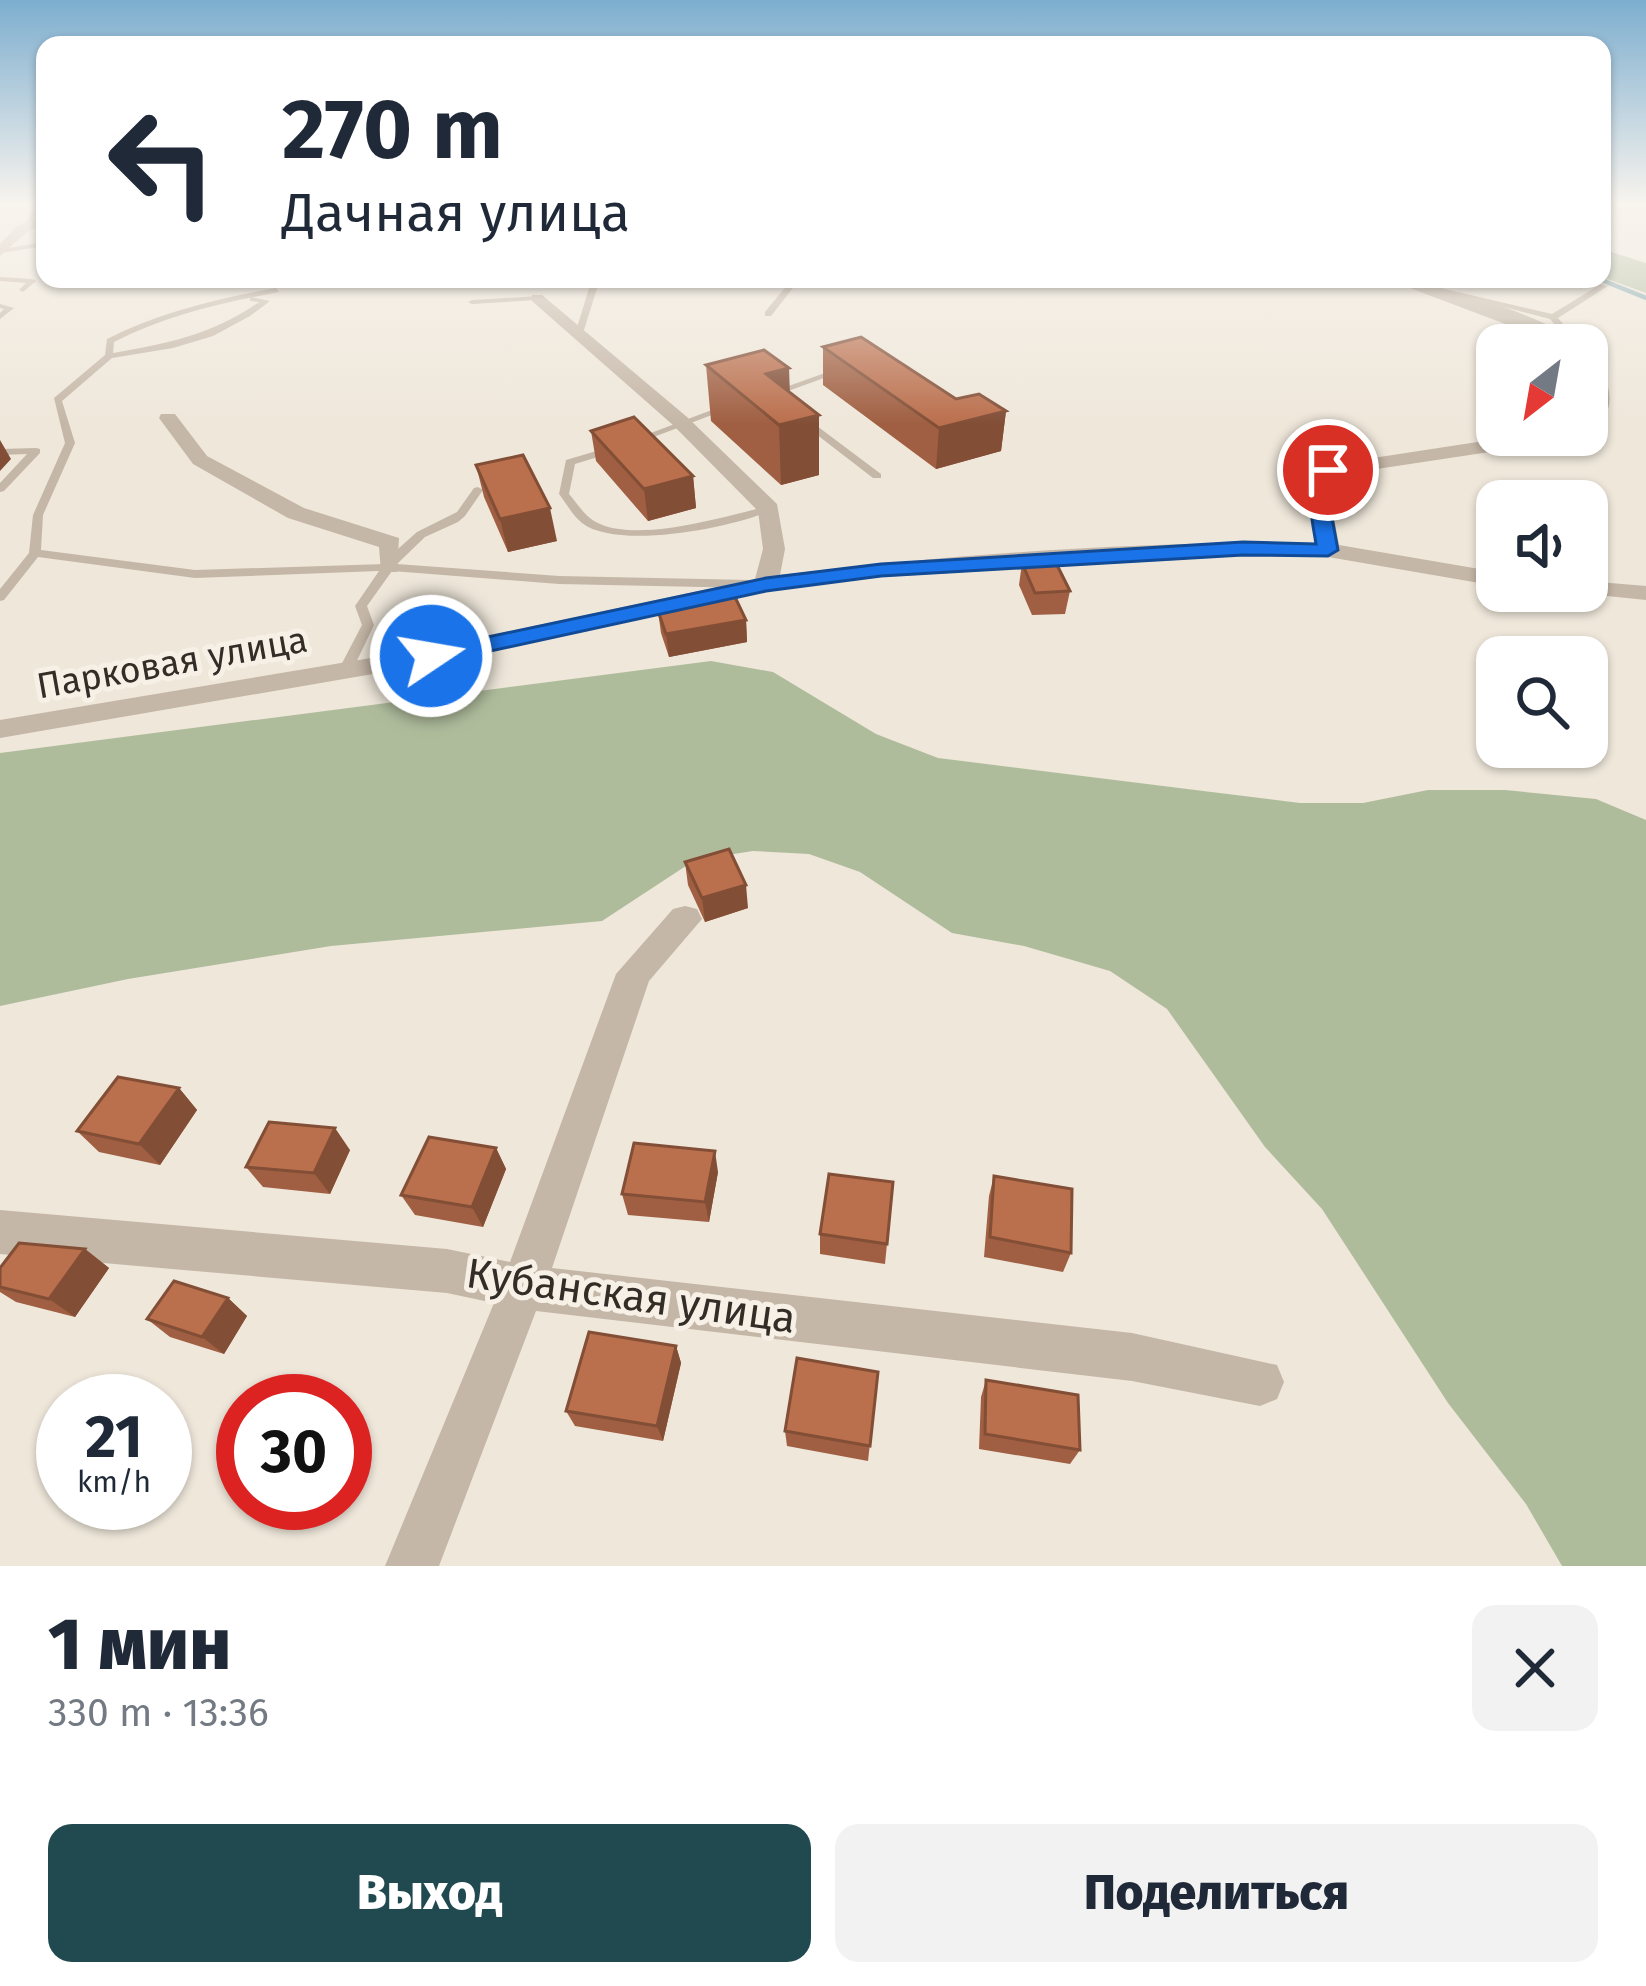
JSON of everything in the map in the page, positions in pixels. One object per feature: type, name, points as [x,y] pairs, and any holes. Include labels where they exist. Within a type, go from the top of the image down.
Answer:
[{"type":"street","points":[[1425,288],[1524,324]]},
{"type":"street","points":[[540,289],[770,509],[774,549],[766,584]]},
{"type":"street","points":[[168,418],[200,460],[238,482],[296,513],[391,542],[388,567]]},
{"type":"street","points":[[1328,550],[1318,496],[1328,470],[1476,448]]},
{"type":"street","name":"Парковая улица","points":[[0,729],[431,656],[766,584],[881,570],[1243,549],[1328,550],[1476,575]]},
{"type":"street","points":[[1608,590],[1646,593]]},
{"type":"street","points":[[412,1566],[523,1286],[634,974],[685,919]]},
{"type":"street","name":"Кубанская улица","points":[[0,1232],[447,1271],[523,1286],[1132,1357],[1260,1382]]},
{"type":"lane","points":[[0,279],[32,281],[23,290]]},
{"type":"lane","points":[[580,332],[592,288]]},
{"type":"lane","points":[[767,314],[789,288]]},
{"type":"lane","points":[[1432,288],[1553,317],[1559,324]]},
{"type":"lane","points":[[1553,317],[1601,288]]},
{"type":"lane","points":[[472,302],[540,289]]},
{"type":"lane","points":[[109,356],[110,341],[125,333],[276,290]]},
{"type":"lane","points":[[2,591],[35,553],[38,515],[70,443],[57,400],[109,356],[199,342],[236,325],[266,302],[242,296]]},
{"type":"lane","points":[[0,306],[10,308],[0,317]]},
{"type":"lane","points":[[850,368],[770,395],[877,476]]},
{"type":"lane","points":[[747,402],[680,421],[570,463],[565,494],[590,524],[616,531],[698,526],[770,509]]},
{"type":"lane","points":[[0,452],[36,452],[0,489]]},
{"type":"lane","points":[[346,669],[368,625],[361,606],[388,567],[413,540],[463,517],[478,490]]},
{"type":"lane","points":[[35,553],[195,574],[388,567],[559,580],[766,584]]},
{"type":"green space","points":[[1611,278],[1646,278],[1646,293],[1611,280]]},
{"type":"green space","points":[[711,661],[773,672],[876,734],[938,758],[1300,803],[1363,803],[1428,790],[1505,790],[1596,799],[1646,820],[1646,1566],[1562,1566],[1526,1504],[1448,1403],[1322,1209],[1265,1147],[1167,1009],[1110,971],[1024,946],[952,933],[860,872],[809,854],[753,851],[695,860],[602,921],[331,946],[128,979],[0,1006],[0,753]]},
{"type":"building","points":[[861,337],[956,399],[979,394],[1006,411],[939,428],[823,347]]},
{"type":"building","points":[[764,350],[789,368],[766,374],[819,415],[779,425],[706,365]]},
{"type":"building","points":[[634,417],[693,476],[644,489],[591,431]]},
{"type":"building","points":[[523,455],[550,508],[500,519],[476,465]]},
{"type":"building","points":[[1055,561],[1070,591],[1035,593],[1022,563]]},
{"type":"building","points":[[735,597],[746,620],[666,634],[658,611]]},
{"type":"building","points":[[729,849],[746,885],[702,898],[685,862]]},
{"type":"building","points":[[118,1077],[179,1088],[139,1144],[77,1131]]},
{"type":"building","points":[[269,1122],[335,1128],[314,1173],[246,1167]]},
{"type":"building","points":[[429,1137],[496,1148],[472,1207],[401,1195]]},
{"type":"building","points":[[634,1143],[715,1151],[705,1202],[622,1194]]},
{"type":"building","points":[[829,1174],[893,1182],[887,1244],[820,1234]]},
{"type":"building","points":[[994,1176],[1072,1189],[1071,1253],[990,1237]]},
{"type":"building","points":[[19,1243],[85,1249],[49,1299],[0,1287],[0,1268]]},
{"type":"building","points":[[174,1281],[228,1298],[202,1337],[147,1319]]},
{"type":"building","points":[[589,1332],[676,1346],[657,1426],[566,1411]]},
{"type":"building","points":[[797,1358],[878,1372],[870,1446],[785,1431]]},
{"type":"building","points":[[986,1380],[1078,1395],[1080,1450],[985,1434]]},
{"type":"waterway","points":[[1611,284],[1646,298]]},
{"type":"route","points":[[431,656],[766,584],[881,570],[1243,549],[1328,550],[1318,496],[1328,470]]}]
